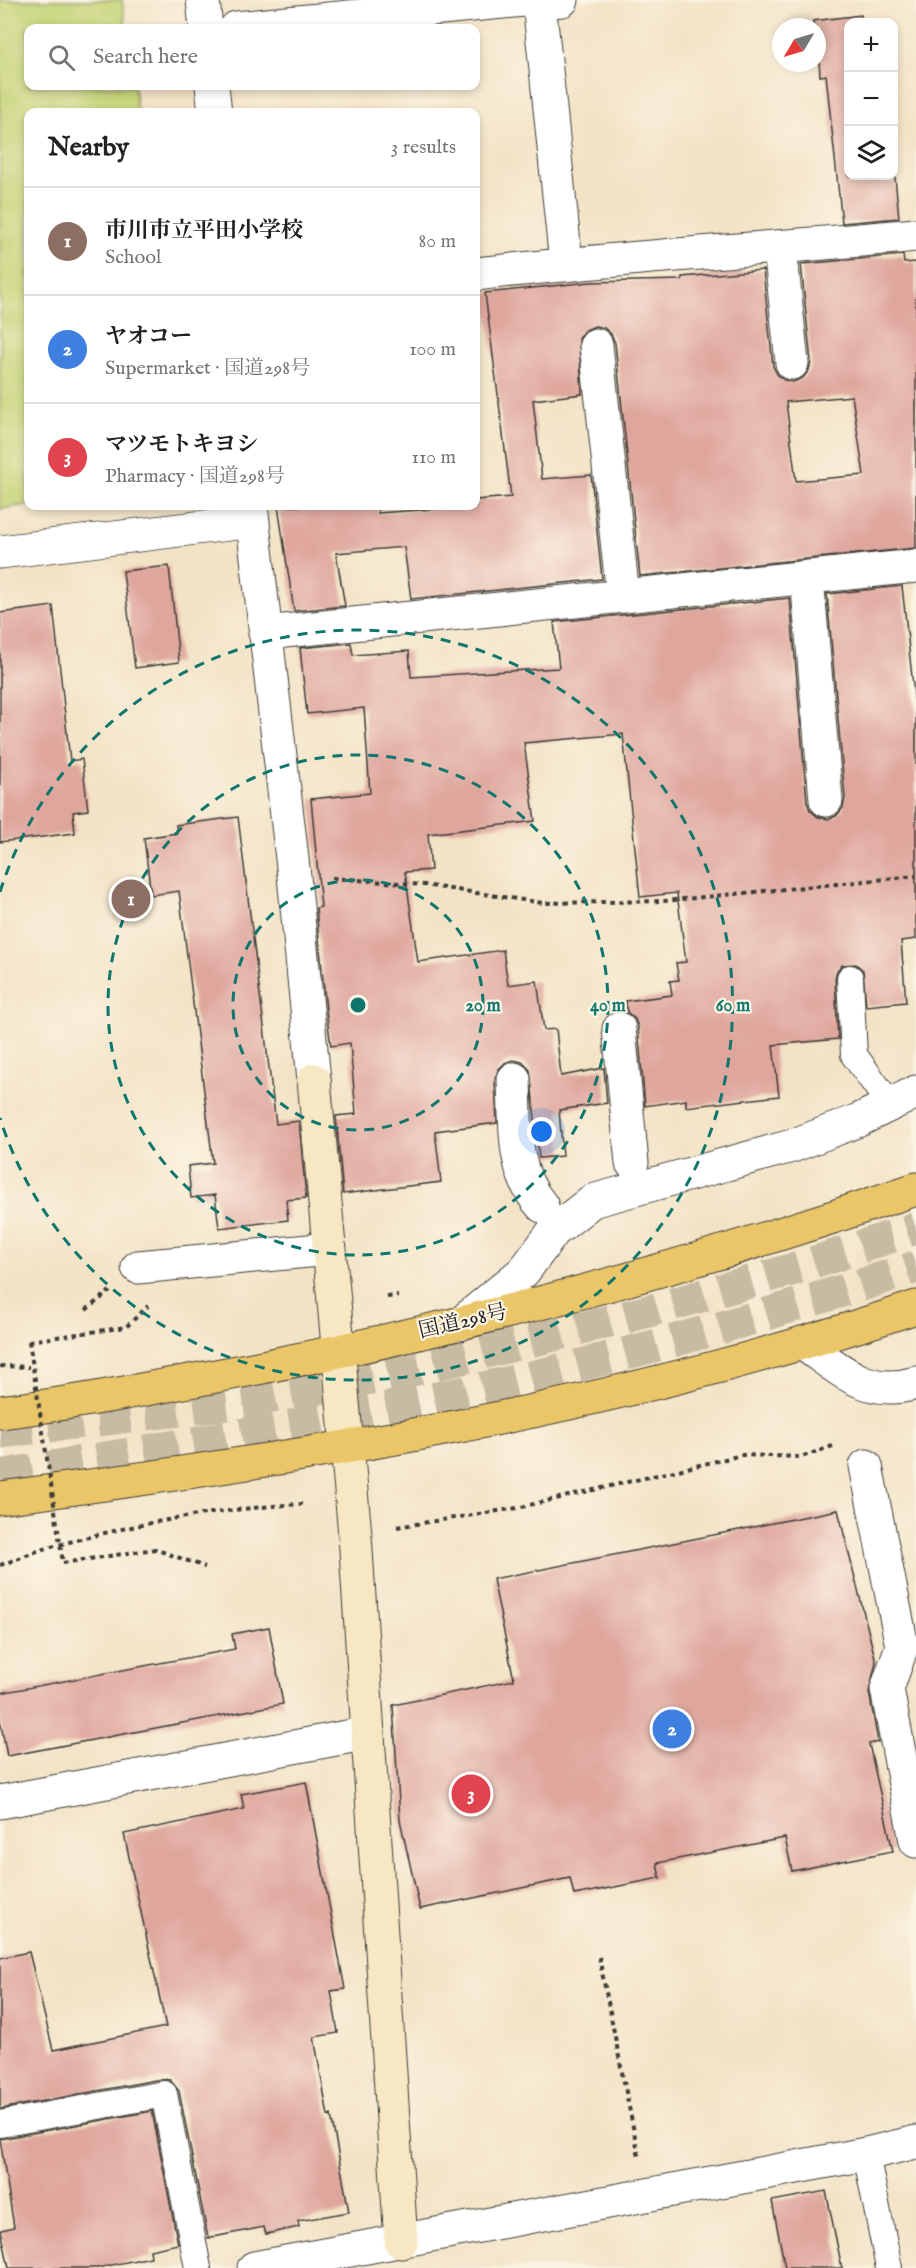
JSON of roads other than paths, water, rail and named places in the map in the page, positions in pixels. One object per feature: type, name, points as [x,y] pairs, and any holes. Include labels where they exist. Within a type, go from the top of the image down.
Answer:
[{"type":"highway","points":[[790,1233],[916,1168]]},
{"type":"highway","name":"国道298号","points":[[0,1412],[57,1405],[339,1351],[460,1324],[612,1285],[790,1233],[916,1189]]},
{"type":"highway","points":[[0,1498],[347,1447],[535,1412],[617,1393],[802,1343],[916,1307]]},
{"type":"highway","points":[[0,1406],[57,1405]]},
{"type":"highway","points":[[0,1516],[92,1486]]},
{"type":"street","points":[[203,0],[206,24]]},
{"type":"street","points":[[266,24],[403,6],[537,1],[566,263]]},
{"type":"street","points":[[212,90],[215,108]]},
{"type":"street","points":[[480,274],[566,263],[780,248],[916,235]]},
{"type":"street","points":[[780,248],[792,363]]},
{"type":"street","points":[[596,345],[623,596]]},
{"type":"street","points":[[0,552],[252,513],[294,876],[339,1351],[404,2255]]},
{"type":"street","points":[[265,633],[916,566]]},
{"type":"street","points":[[807,577],[826,800]]},
{"type":"street","points":[[619,1029],[632,1163]]},
{"type":"street","points":[[514,1079],[518,1160],[534,1197],[542,1206]]},
{"type":"street","points":[[460,1324],[524,1271],[554,1231],[592,1201],[792,1146],[903,1099]]},
{"type":"street","points":[[138,1267],[330,1250]]},
{"type":"street","points":[[802,1343],[869,1386],[896,1388],[916,1383]]},
{"type":"street","points":[[866,1466],[902,1646],[887,1689],[908,1761],[916,1841]]},
{"type":"street","points":[[0,1802],[368,1733]]},
{"type":"street","points":[[254,2268],[404,2255],[916,2142]]},
{"type":"lane","points":[[850,978],[854,1055],[903,1099]]},
{"type":"lane","points":[[0,2124],[164,2094],[198,2268]]},
{"type":"lane","points":[[866,2154],[889,2268]]},
{"type":"tunnel","points":[[0,1432],[252,1401],[422,1368],[649,1311],[804,1266],[916,1228]]},
{"type":"tunnel","points":[[0,1476],[321,1421],[490,1387],[674,1341],[916,1267]]},
{"type":"place","name":"市川市立平田小学校","points":[[131,899]]},
{"type":"place","name":"ヤオコー","points":[[672,1729]]},
{"type":"place","name":"マツモトキヨシ","points":[[471,1794]]}]
